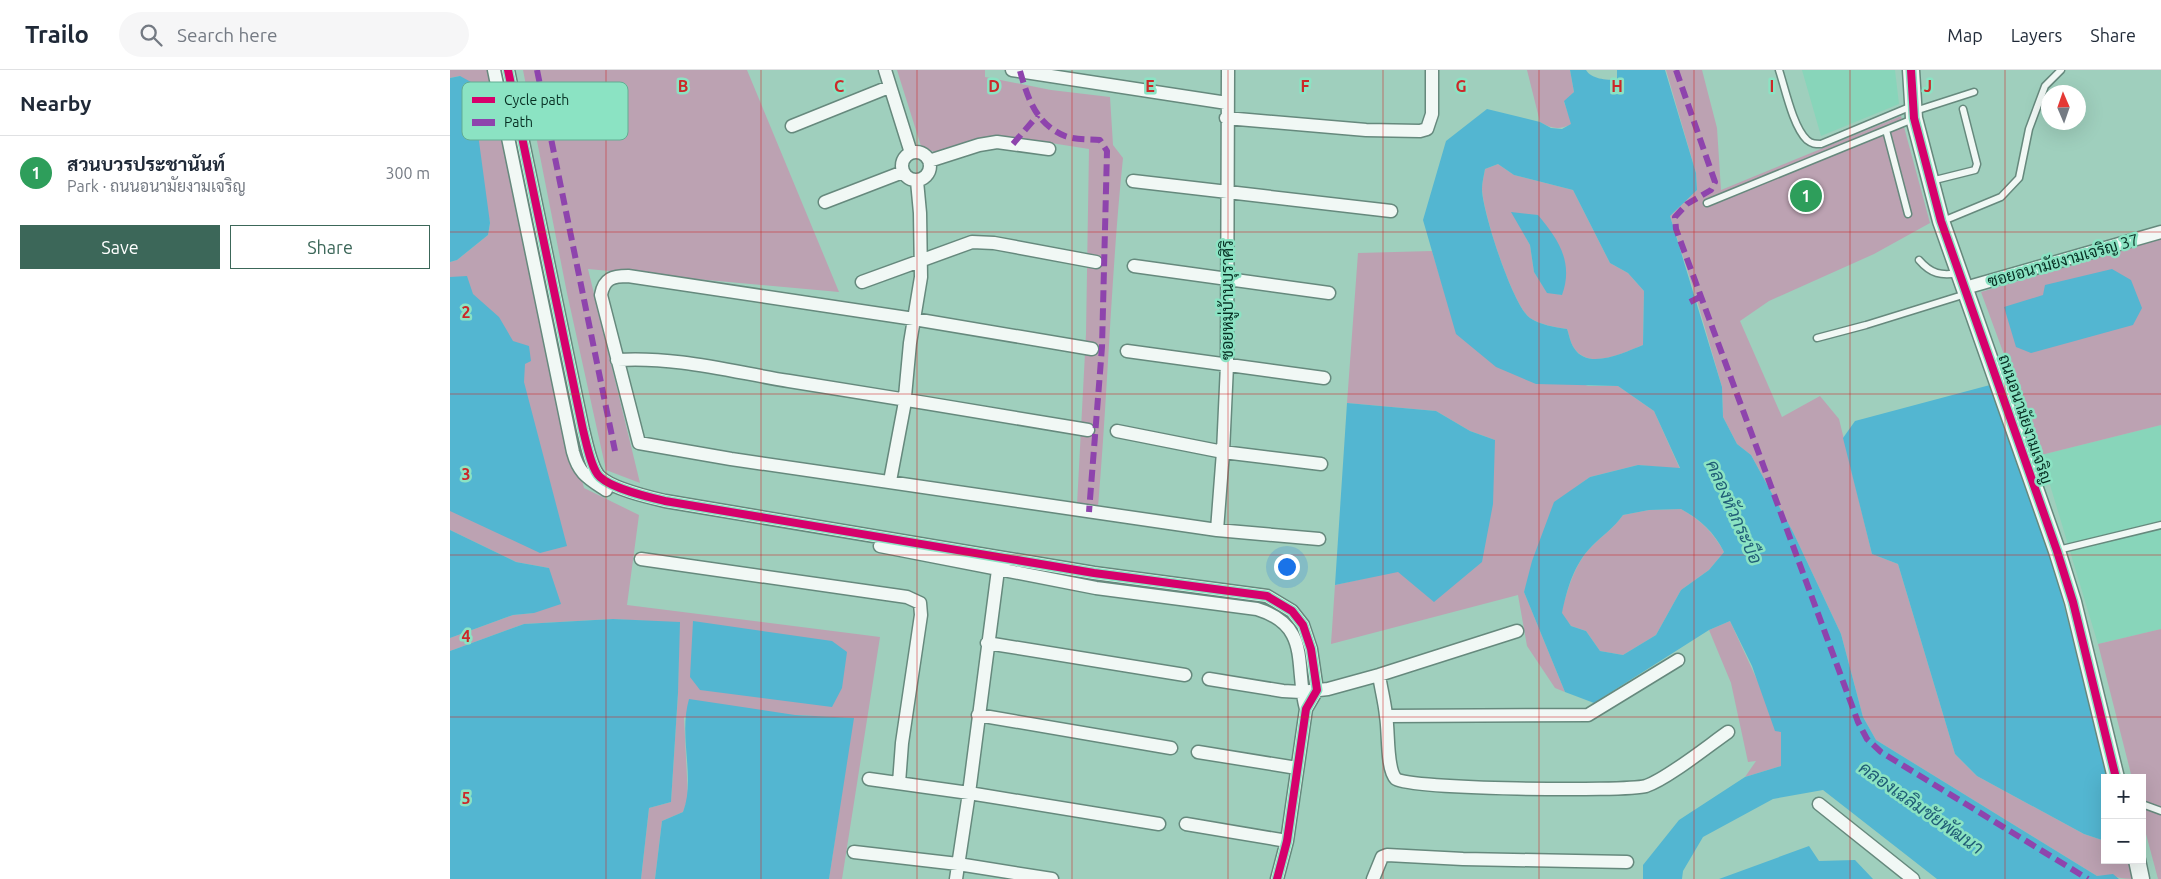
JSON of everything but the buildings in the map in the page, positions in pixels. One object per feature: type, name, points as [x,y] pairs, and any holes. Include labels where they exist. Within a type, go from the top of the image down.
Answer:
[{"type":"street","points":[[885,70],[910,154]]},
{"type":"street","points":[[1012,70],[1227,103]]},
{"type":"street","name":"ซอยหมู่บ้านบุราศิริ","points":[[1217,530],[1227,364],[1226,118],[1228,70]]},
{"type":"street","points":[[1226,118],[1366,130],[1420,131],[1426,129],[1432,114],[1432,70]]},
{"type":"street","name":"ถนนอนามัยงามเจริญ","points":[[1911,70],[1914,112],[1930,182],[2073,602],[2115,774]]},
{"type":"street","points":[[792,126],[889,87]]},
{"type":"street","points":[[508,140],[573,452],[577,466],[582,473],[607,490],[645,504],[834,537],[999,563],[1260,595],[1274,599],[1292,611],[1303,625],[1312,649],[1317,690],[1306,710],[1287,841],[1277,879]]},
{"type":"street","points":[[523,140],[583,430],[600,477],[614,485],[665,501],[999,563],[1096,588],[1257,609],[1280,618],[1293,633],[1299,655],[1301,692],[1306,710]]},
{"type":"street","points":[[930,161],[979,145],[997,142],[1049,149]]},
{"type":"street","points":[[921,153],[930,161],[930,172],[917,181],[906,177],[903,172],[903,161],[910,154],[921,153]]},
{"type":"street","points":[[825,202],[903,172]]},
{"type":"street","points":[[890,481],[905,398],[921,277],[920,213],[917,181]]},
{"type":"street","points":[[1133,181],[1390,211]]},
{"type":"street","name":"ซอยอนามัยงามเจริญ 37","points":[[1964,285],[2161,232]]},
{"type":"street","points":[[862,282],[972,242],[994,243],[1096,262]]},
{"type":"street","points":[[1134,266],[1329,293]]},
{"type":"street","points":[[1092,350],[914,320],[615,276],[608,279],[603,286],[601,295],[638,443],[1217,530],[1319,539]]},
{"type":"street","points":[[1127,351],[1324,378]]},
{"type":"street","points":[[617,360],[636,359],[686,364],[905,398],[1088,430]]},
{"type":"street","points":[[1116,431],[1223,452],[1321,464]]},
{"type":"street","points":[[641,559],[907,597],[920,602],[921,615],[902,743],[899,782]]},
{"type":"street","points":[[956,879],[970,793],[987,643],[999,563]]},
{"type":"street","points":[[1162,596],[1164,582]]},
{"type":"street","points":[[1257,609],[1260,595]]},
{"type":"street","points":[[1209,679],[1282,692],[1317,690],[1379,675],[1516,631]]},
{"type":"street","points":[[987,643],[1185,675]]},
{"type":"street","points":[[1386,716],[1588,715],[1678,660]]},
{"type":"street","points":[[1379,675],[1392,772],[1397,780],[1436,787],[1645,786],[1728,732]]},
{"type":"street","points":[[978,715],[1171,748]]},
{"type":"street","points":[[1198,752],[1297,768]]},
{"type":"street","points":[[869,779],[899,782],[1160,824]]},
{"type":"street","points":[[1819,804],[1913,879]]},
{"type":"street","points":[[1186,824],[1287,841]]},
{"type":"street","points":[[854,852],[958,864],[1052,879]]},
{"type":"street","points":[[1373,879],[1382,857],[1387,855],[1463,859],[1627,862]]},
{"type":"street","points":[[2138,864],[2141,879]]},
{"type":"lane","points":[[1779,70],[1799,128],[1806,139],[1813,144],[1822,144],[1974,92]]},
{"type":"lane","points":[[1942,221],[2001,197],[2019,178],[2029,129],[2045,86],[2061,70]]},
{"type":"lane","points":[[1930,182],[1975,170],[1977,164],[1963,109]]},
{"type":"lane","points":[[1707,203],[1886,130],[1914,112]]},
{"type":"lane","points":[[1886,130],[1908,214]]},
{"type":"lane","points":[[1919,260],[1933,273],[1943,275],[1964,285]]},
{"type":"lane","points":[[1817,338],[1866,326],[1964,285]]},
{"type":"lane","points":[[2057,551],[2161,525]]},
{"type":"lane","points":[[2146,805],[2161,811]]},
{"type":"shaded area","points":[[450,70],[487,70],[490,82],[462,82],[462,86],[460,76],[450,78]]},
{"type":"shaded area","points":[[523,70],[747,70],[839,292],[588,269],[640,483],[606,470],[567,293],[537,140],[628,140],[628,82],[525,82]]},
{"type":"shaded area","points":[[897,70],[985,70],[985,77],[1051,90],[1110,97],[1113,145],[1123,158],[1115,245],[1098,507],[1077,505],[1086,334],[1089,149],[1006,136],[934,152],[921,146]]},
{"type":"shaded area","points":[[1527,70],[1570,70],[1574,92],[1564,102],[1572,124],[1556,128],[1540,122]]},
{"type":"shaded area","points":[[1666,70],[1702,70],[1717,128],[1721,190],[1901,116],[1930,223],[1874,254],[1769,301],[1740,321],[1782,417],[1820,396],[1839,419],[1872,554],[1898,564],[1955,754],[1977,776],[2084,834],[2101,840],[2101,864],[2130,864],[2134,879],[2097,876],[1876,740],[1863,717],[1841,634],[1793,532],[1751,455],[1737,444],[1723,417],[1722,387],[1670,216],[1697,190],[1696,173]]},
{"type":"shaded area","points":[[1802,70],[1895,70],[1899,104],[1821,136]]},
{"type":"shaded area","points":[[473,140],[502,140],[532,282],[584,488],[639,515],[627,605],[880,637],[842,879],[829,879],[853,718],[795,715],[684,717],[688,798],[683,812],[662,821],[655,879],[641,879],[649,808],[671,802],[678,693],[679,623],[613,619],[524,624],[450,651],[450,638],[513,615],[534,613],[549,568],[516,562],[450,530],[450,262],[457,260],[488,235],[490,223]]},
{"type":"shaded area","points":[[1498,164],[1514,175],[1573,190],[1610,263],[1628,273],[1644,291],[1643,345],[1607,358],[1589,358],[1581,355],[1574,348],[1567,329],[1543,324],[1530,318],[1515,296],[1493,236],[1483,199],[1482,188],[1485,169]],"holes":[[[1512,212],[1562,295],[1547,292],[1534,272],[1530,245]]]},
{"type":"shaded area","points":[[2161,239],[2161,425],[2041,455],[1981,292]]},
{"type":"shaded area","points":[[1432,251],[1457,334],[1588,386],[1618,386],[1654,411],[1680,469],[1638,465],[1590,477],[1554,503],[1524,592],[1565,692],[1555,688],[1527,646],[1518,595],[1331,644],[1335,585],[1398,571],[1495,440],[1470,431],[1436,411],[1347,403],[1358,253]]},
{"type":"shaded area","points":[[2161,425],[2161,629],[2098,644],[2041,455]]},
{"type":"shaded area","points":[[1681,509],[1706,527],[1724,552],[1709,570],[1681,590],[1656,635],[1623,655],[1600,651],[1586,631],[1571,626],[1561,613],[1576,569],[1592,546],[1623,515],[1649,510]]},
{"type":"shaded area","points":[[1730,621],[1781,732],[1781,766],[1745,777],[1756,761],[1748,762],[1731,683],[1709,630]]},
{"type":"shaded area","points":[[2161,629],[2161,879],[2158,879],[2146,834],[2146,774],[2131,774],[2098,644]]},
{"type":"water","points":[[1570,70],[1586,70],[1595,77],[1617,80],[1617,70],[1665,70],[1696,173],[1697,190],[1670,216],[1722,387],[1723,417],[1737,444],[1751,455],[1793,532],[1841,634],[1863,717],[1876,740],[2097,876],[2113,874],[2119,879],[1937,879],[1823,790],[1773,799],[1703,837],[1683,871],[1682,879],[1643,879],[1643,865],[1679,820],[1745,777],[1781,766],[1781,732],[1775,731],[1752,666],[1730,621],[1709,630],[1594,703],[1565,692],[1524,592],[1532,561],[1554,502],[1590,477],[1638,465],[1680,468],[1654,411],[1618,386],[1536,384],[1496,367],[1456,334],[1423,220],[1446,141],[1487,109],[1540,122],[1551,128],[1562,129],[1571,124],[1564,101],[1574,92]],"holes":[[[1498,164],[1514,175],[1573,190],[1610,263],[1628,273],[1644,291],[1643,345],[1607,358],[1588,358],[1580,355],[1574,348],[1567,329],[1539,322],[1530,318],[1523,310],[1507,278],[1483,200],[1482,186],[1485,169]],[[1681,509],[1706,527],[1716,538],[1724,552],[1709,570],[1681,590],[1656,635],[1623,655],[1600,651],[1586,631],[1571,626],[1562,613],[1569,586],[1580,561],[1623,515],[1649,510]]]},
{"type":"water","points":[[460,76],[471,82],[462,82],[462,140],[479,140],[490,223],[488,235],[457,260],[450,262],[450,78]]},
{"type":"water","points":[[1511,212],[1538,215],[1558,242],[1565,262],[1566,272],[1562,295],[1547,293],[1534,272],[1530,245]]},
{"type":"water","points":[[2112,269],[2131,280],[2142,308],[2133,325],[2031,353],[2016,347],[2004,307],[2043,295],[2045,285]]},
{"type":"water","points":[[467,276],[473,294],[499,317],[513,341],[529,346],[531,361],[525,364],[524,382],[567,546],[540,553],[450,511],[450,277]]},
{"type":"water","points":[[1990,385],[2053,562],[2107,774],[2101,774],[2101,840],[2084,834],[1977,776],[1955,754],[1898,564],[1872,554],[1843,438],[1855,421]]},
{"type":"water","points":[[1347,403],[1436,411],[1470,431],[1495,440],[1493,504],[1482,562],[1434,602],[1398,572],[1335,585]]},
{"type":"water","points":[[450,530],[516,562],[549,568],[561,604],[534,613],[513,615],[450,638]]},
{"type":"water","points":[[613,619],[680,622],[678,693],[671,802],[649,808],[641,879],[450,879],[450,651],[524,624]]},
{"type":"water","points":[[693,621],[832,641],[847,652],[842,688],[832,707],[700,690],[690,677]]},
{"type":"water","points":[[689,699],[795,715],[854,718],[829,879],[655,879],[662,821],[683,812],[687,799],[688,771],[685,728]]},
{"type":"water","points":[[1809,846],[1819,861],[1855,860],[1873,879],[1719,879]]},
{"type":"marked path","points":[[537,70],[539,82]]},
{"type":"marked path","points":[[1676,70],[1715,182],[1711,190],[1687,204],[1675,217],[1676,229],[1858,722],[1867,739],[1881,752],[2088,879]]},
{"type":"marked path","points":[[1020,71],[1030,101],[1040,118],[1047,125],[1065,136],[1078,139],[1100,140],[1107,151],[1102,347],[1089,512]]},
{"type":"marked path","points":[[1013,144],[1038,115]]},
{"type":"marked path","points":[[551,140],[615,451]]},
{"type":"marked path","points":[[1690,302],[1700,297]]},
{"type":"cycle path","points":[[508,70],[510,82]]},
{"type":"cycle path","points":[[1911,70],[1914,118],[1941,221],[2057,551],[2073,602],[2115,774]]},
{"type":"cycle path","points":[[523,140],[587,448],[597,473],[606,481],[622,489],[665,501],[1094,573],[1267,596],[1292,611],[1303,625],[1311,649],[1317,690],[1306,709],[1287,841],[1277,879]]},
{"type":"place","name":"สวนบวรประชานันท์","points":[[1806,196]]},
{"type":"water label","name":"คลองหัวกระบือ","points":[[1734,512]]},
{"type":"water label","name":"คลองเฉลิมชัยพัฒนา","points":[[1921,808]]}]
